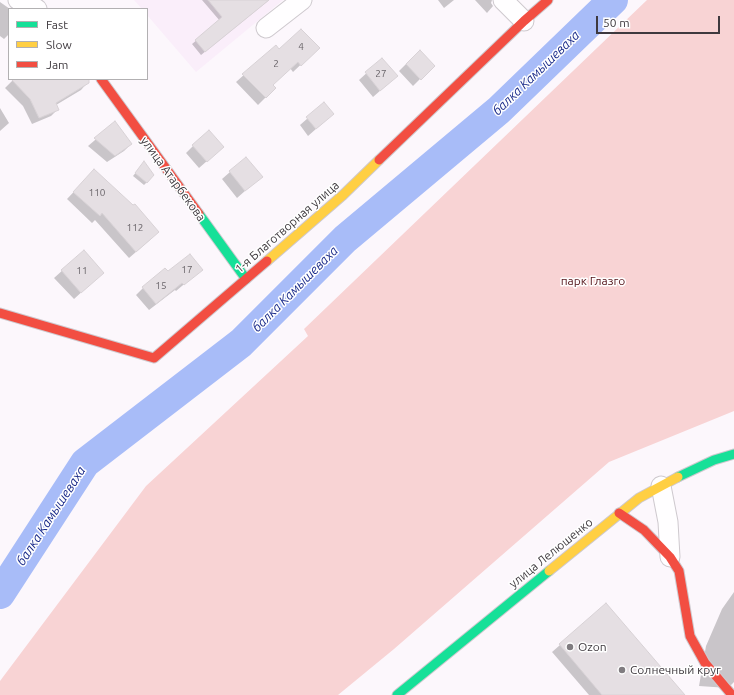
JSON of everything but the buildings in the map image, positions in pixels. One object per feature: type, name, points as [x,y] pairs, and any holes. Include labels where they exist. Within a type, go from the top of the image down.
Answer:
[{"type":"street","points":[[18,0],[35,8]]},
{"type":"street","points":[[266,28],[302,0]]},
{"type":"street","points":[[503,0],[524,22]]},
{"type":"street","name":"1-я Благотворная улица","points":[[0,313],[154,358],[343,194],[548,0]]},
{"type":"street","name":"улица Атарбекова","points":[[102,80],[246,279]]},
{"type":"street","name":"улица Лелюшенко","points":[[397,695],[639,498],[660,486],[714,460],[734,454]]},
{"type":"street","points":[[660,486],[668,522],[670,557]]},
{"type":"street","points":[[619,513],[644,530],[670,557],[678,572],[690,636],[704,663],[732,695]]},
{"type":"shaded area","points":[[134,0],[283,0],[196,72],[148,16],[148,8],[141,8]]},
{"type":"green space","name":"парк Глазго","points":[[647,0],[734,0],[734,411],[609,462],[394,649],[338,695],[0,695],[0,681],[146,486],[308,336],[304,329]]},
{"type":"waterway","name":"балка Камышеваха","points":[[0,594],[85,463],[241,343],[345,239],[499,110],[613,0]]},
{"type":"traffic: fast","points":[[199,214],[246,279]]},
{"type":"traffic: fast","points":[[678,477],[714,460],[734,454]]},
{"type":"traffic: fast","points":[[397,695],[549,571]]},
{"type":"traffic: slow","points":[[267,261],[343,195],[379,160]]},
{"type":"traffic: slow","points":[[549,571],[639,498],[678,477]]},
{"type":"traffic: jam","points":[[379,160],[524,21],[548,0]]},
{"type":"traffic: jam","points":[[102,80],[199,214]]},
{"type":"traffic: jam","points":[[0,313],[154,358],[267,261]]},
{"type":"traffic: jam","points":[[619,513],[644,530],[670,557],[679,571],[690,636],[705,663],[732,695]]},
{"type":"place","name":"Ozon","points":[[570,647]]},
{"type":"place","name":"Солнечный круг","points":[[622,670]]}]
